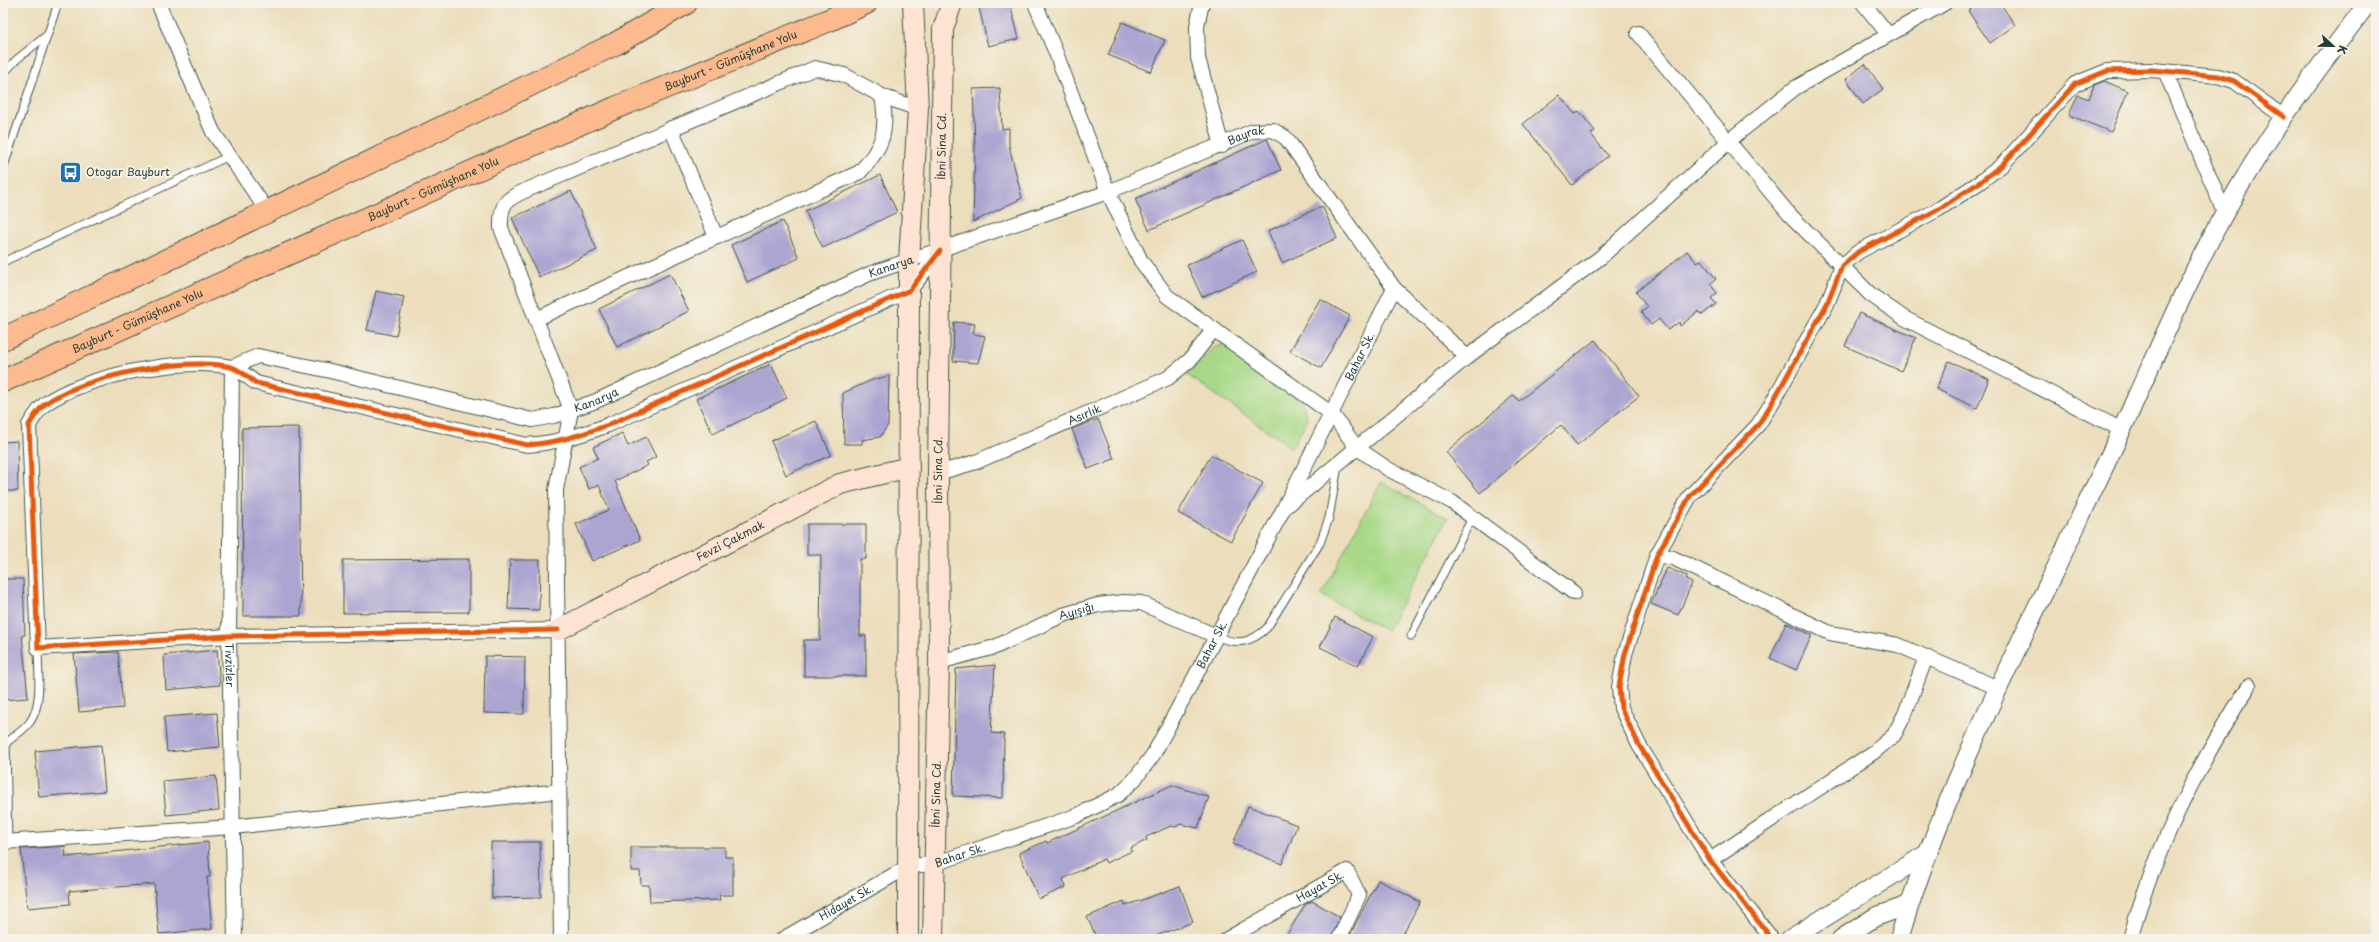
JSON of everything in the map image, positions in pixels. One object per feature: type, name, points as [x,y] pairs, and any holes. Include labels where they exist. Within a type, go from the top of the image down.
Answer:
[{"type":"highway","points":[[3,339],[615,44],[686,3]]},
{"type":"highway","name":"Bayburt - Gümüşhane Yolu","points":[[3,381],[615,108],[827,21],[866,3]]},
{"type":"main road","points":[[908,939],[910,261],[918,109],[913,3]]},
{"type":"main road","name":"İbni Sina Cd.","points":[[933,939],[939,662],[938,473],[943,30],[952,3]]},
{"type":"main road","name":"Fevzi Çakmak","points":[[558,630],[840,484],[909,467]]},
{"type":"street","points":[[158,3],[213,132],[268,212]]},
{"type":"street","points":[[1035,3],[1056,54],[1108,192],[1141,261],[1155,282],[1167,296],[1332,414],[1357,448],[1388,469],[1452,502],[1574,594]]},
{"type":"street","points":[[1202,3],[1197,26],[1198,58],[1222,146]]},
{"type":"street","points":[[1863,3],[1888,34]]},
{"type":"street","points":[[1284,508],[1467,357],[1601,257],[1728,142],[1794,88],[1945,3]]},
{"type":"street","points":[[1899,939],[1909,905],[1928,853],[1998,688],[2122,430],[2185,290],[2225,214],[2258,156],[2284,117],[2368,3]]},
{"type":"street","points":[[1638,34],[1789,214],[1871,296],[1904,318],[2122,430]]},
{"type":"street","points":[[561,939],[556,490],[567,440],[571,410],[501,228],[500,211],[508,199],[814,68],[844,75],[882,96],[918,109]]},
{"type":"street","points":[[1772,939],[1710,860],[1639,746],[1621,708],[1619,687],[1626,654],[1656,555],[1690,496],[1758,425],[1772,403],[1826,304],[1842,266],[1858,252],[1939,209],[1980,182],[2002,165],[2075,84],[2107,71],[2165,71],[2218,76],[2234,82],[2284,117]]},
{"type":"street","points":[[2165,71],[2225,214]]},
{"type":"street","points":[[536,319],[860,172],[873,158],[883,136],[886,119],[882,96]]},
{"type":"street","points":[[671,128],[716,237]]},
{"type":"street","name":"Bayrak","points":[[940,251],[1108,192],[1222,146],[1253,131],[1273,130],[1286,138],[1312,171],[1394,288],[1467,357]]},
{"type":"street","points":[[558,630],[228,636],[38,648],[29,426],[35,413],[57,396],[92,382],[140,371],[194,363],[232,367],[256,383],[527,445],[567,440],[608,425],[910,290],[940,251]]},
{"type":"street","name":"Kanarya","points":[[232,367],[258,356],[326,370],[532,420],[554,416],[571,410],[672,367],[869,274],[940,251]]},
{"type":"street","name":"Bahar Sk.","points":[[909,866],[934,864],[1076,816],[1118,795],[1134,780],[1153,755],[1284,508],[1394,288]]},
{"type":"street","name":"Asırlık","points":[[938,473],[976,462],[1168,378],[1190,360],[1214,329]]},
{"type":"street","name":"Tivzizler","points":[[232,367],[228,636],[235,939]]},
{"type":"street","points":[[1656,555],[1673,558],[1830,633],[1898,645],[1998,688]]},
{"type":"street","name":"Ayışığı","points":[[939,662],[995,647],[1063,615],[1098,605],[1124,602],[1141,603],[1216,636]]},
{"type":"street","points":[[1710,860],[1874,752],[1894,735],[1905,714],[1926,657]]},
{"type":"street","points":[[2130,939],[2148,885],[2186,795],[2205,757],[2249,686]]},
{"type":"street","points":[[6,842],[233,827],[559,791]]},
{"type":"street","points":[[1790,939],[1928,853]]},
{"type":"street","name":"Hidayet Sk.","points":[[783,939],[909,866]]},
{"type":"street","name":"Hayat Sk.","points":[[1227,939],[1347,871],[1359,895],[1339,939]]},
{"type":"street","points":[[1841,939],[1875,917],[1909,905]]},
{"type":"lane","points":[[3,169],[58,3]]},
{"type":"lane","points":[[3,74],[16,60],[47,35]]},
{"type":"lane","points":[[3,262],[229,156]]},
{"type":"lane","points":[[1216,636],[1229,642],[1241,643],[1259,636],[1267,628],[1320,543],[1329,518],[1338,463]]},
{"type":"lane","points":[[1411,636],[1472,518]]},
{"type":"lane","points":[[6,842],[6,743],[23,730],[30,721],[36,707],[38,648]]},
{"type":"green space","points":[[1225,345],[1301,401],[1308,418],[1292,448],[1186,374],[1214,347]]},
{"type":"green space","points":[[1381,482],[1448,518],[1387,631],[1321,595]]},
{"type":"building","points":[[978,3],[1010,3],[1019,39],[988,46]]},
{"type":"building","points":[[1980,3],[2000,3],[2015,25],[1990,43],[1968,11]]},
{"type":"building","points":[[1122,22],[1165,40],[1151,72],[1108,55]]},
{"type":"building","points":[[1865,64],[1883,89],[1863,104],[1846,79]]},
{"type":"building","points":[[2104,81],[2128,91],[2111,132],[2069,115],[2078,95],[2089,99],[2094,85]]},
{"type":"building","points":[[1000,88],[1002,129],[1009,128],[1009,145],[1022,198],[973,222],[975,147],[973,89]]},
{"type":"building","points":[[1559,95],[1575,114],[1579,111],[1595,131],[1591,134],[1608,156],[1572,185],[1523,124]]},
{"type":"building","points":[[1267,139],[1281,170],[1149,230],[1135,199]]},
{"type":"building","points":[[880,175],[897,212],[823,248],[805,211]]},
{"type":"building","points":[[571,191],[597,250],[539,277],[512,218]]},
{"type":"building","points":[[1322,206],[1337,238],[1282,263],[1268,231]]},
{"type":"building","points":[[783,221],[799,258],[747,282],[731,245]]},
{"type":"building","points":[[1242,240],[1257,272],[1202,297],[1187,265]]},
{"type":"building","points":[[1687,251],[1697,263],[1701,260],[1716,279],[1710,284],[1717,293],[1711,298],[1716,304],[1702,315],[1699,311],[1680,326],[1679,322],[1668,330],[1659,319],[1651,325],[1641,312],[1647,307],[1636,292]]},
{"type":"building","points":[[670,274],[689,311],[617,347],[599,309]]},
{"type":"building","points":[[376,291],[404,297],[396,336],[367,330]]},
{"type":"building","points":[[1320,299],[1350,316],[1321,368],[1290,351]]},
{"type":"building","points":[[1859,313],[1916,338],[1901,371],[1845,346]]},
{"type":"building","points":[[954,322],[975,324],[973,334],[985,336],[978,363],[953,361]]},
{"type":"building","points":[[1595,340],[1639,396],[1577,445],[1561,425],[1480,493],[1446,452],[1514,395],[1519,401]]},
{"type":"building","points":[[1949,361],[1989,379],[1977,408],[1936,389]]},
{"type":"building","points":[[771,364],[787,398],[713,434],[696,399]]},
{"type":"building","points":[[889,376],[888,425],[880,437],[862,440],[862,444],[844,444],[843,393],[872,380]]},
{"type":"building","points":[[1098,419],[1114,459],[1088,469],[1072,429]]},
{"type":"building","points":[[816,421],[831,455],[786,475],[771,441]]},
{"type":"building","points":[[299,427],[301,616],[243,616],[242,428]]},
{"type":"building","points":[[622,433],[628,446],[646,437],[656,457],[646,462],[648,465],[615,481],[640,540],[592,561],[576,524],[609,510],[599,485],[589,489],[579,467],[598,458],[593,447]]},
{"type":"building","points":[[17,441],[18,491],[3,491],[3,442]]},
{"type":"building","points":[[1211,455],[1263,483],[1231,541],[1178,513]]},
{"type":"building","points":[[807,524],[866,524],[866,559],[860,559],[860,636],[866,636],[866,676],[804,676],[804,640],[820,640],[821,555],[807,555]]},
{"type":"building","points":[[469,559],[469,612],[343,613],[343,560]]},
{"type":"building","points":[[510,560],[540,560],[539,610],[508,609]]},
{"type":"building","points":[[1667,568],[1687,576],[1686,580],[1692,583],[1678,615],[1651,604]]},
{"type":"building","points":[[3,579],[23,579],[25,635],[22,635],[28,698],[3,700]]},
{"type":"building","points":[[1335,617],[1373,637],[1358,666],[1320,647]]},
{"type":"building","points":[[1786,623],[1812,635],[1796,670],[1770,658]]},
{"type":"building","points":[[217,650],[220,685],[166,690],[164,655]]},
{"type":"building","points":[[118,652],[123,708],[79,712],[74,654]]},
{"type":"building","points":[[485,656],[525,657],[524,714],[484,713]]},
{"type":"building","points":[[995,665],[991,733],[1004,734],[1003,798],[953,796],[956,669]]},
{"type":"building","points":[[217,713],[220,747],[167,752],[164,717]]},
{"type":"building","points":[[101,745],[105,791],[39,797],[35,751]]},
{"type":"building","points":[[216,776],[219,810],[166,815],[163,781]]},
{"type":"building","points":[[1172,785],[1209,797],[1198,828],[1180,824],[1176,827],[1171,826],[1146,837],[1147,840],[1131,848],[1132,851],[1106,863],[1104,859],[1063,879],[1066,887],[1039,899],[1019,853],[1046,841],[1047,843]]},
{"type":"building","points":[[1248,806],[1297,825],[1282,864],[1233,844]]},
{"type":"building","points":[[208,842],[210,877],[207,877],[212,929],[159,934],[154,884],[69,891],[70,904],[27,908],[21,849],[65,846],[66,857]]},
{"type":"building","points":[[491,842],[540,842],[541,897],[492,898]]},
{"type":"building","points":[[631,847],[725,847],[725,857],[733,857],[733,895],[719,895],[720,900],[650,902],[649,885],[641,885],[640,871],[631,871]]},
{"type":"building","points":[[1378,880],[1420,902],[1400,939],[1348,939]]},
{"type":"building","points":[[1180,886],[1193,922],[1148,939],[1097,939],[1087,917],[1124,901],[1125,906]]},
{"type":"building","points":[[1312,901],[1340,917],[1331,939],[1284,939],[1305,905]]},
{"type":"cycle path","points":[[1772,939],[1710,860],[1639,745],[1621,708],[1619,687],[1625,654],[1657,555],[1690,496],[1758,425],[1772,403],[1827,304],[1842,266],[1858,252],[1939,209],[1980,182],[2002,165],[2075,84],[2107,71],[2152,70],[2218,76],[2234,81],[2284,117]]},
{"type":"cycle path","points":[[558,630],[229,636],[38,648],[29,425],[38,411],[45,404],[62,394],[84,385],[108,377],[162,366],[211,364],[234,368],[256,383],[527,445],[548,442],[578,435],[608,425],[910,290],[940,251]]},
{"type":"place","name":"Otogar Bayburt","points":[[70,172]]}]
